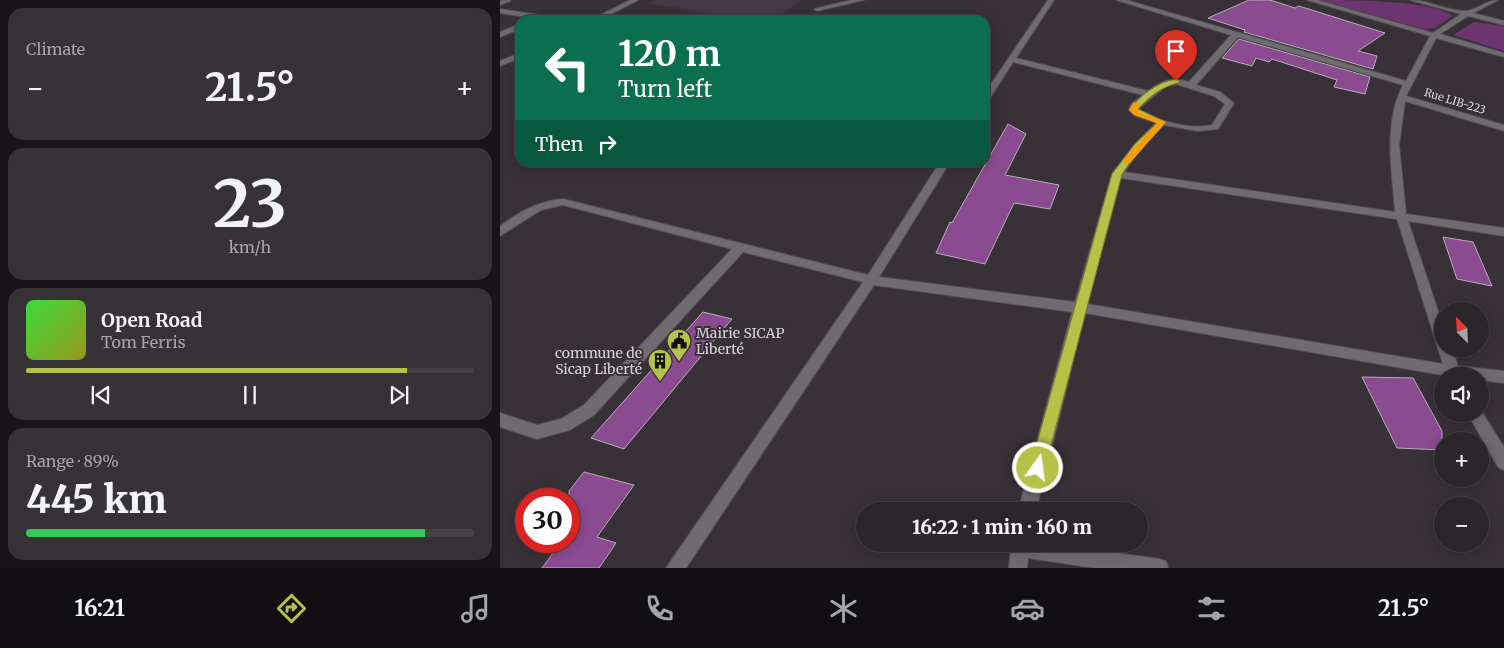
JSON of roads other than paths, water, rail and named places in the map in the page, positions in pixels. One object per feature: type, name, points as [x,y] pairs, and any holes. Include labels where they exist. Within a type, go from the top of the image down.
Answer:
[{"type":"street","points":[[500,3],[508,0]]},
{"type":"street","points":[[604,15],[635,0]]},
{"type":"street","points":[[817,9],[861,0]]},
{"type":"street","points":[[990,91],[1051,0]]},
{"type":"street","points":[[1119,0],[1408,84]]},
{"type":"street","points":[[1310,0],[1504,56]]},
{"type":"street","points":[[1413,0],[1504,24]]},
{"type":"street","points":[[1434,317],[1401,216],[1394,145],[1400,97],[1434,36],[1466,14],[1495,0]]},
{"type":"street","points":[[500,11],[518,15]]},
{"type":"street","points":[[500,35],[515,28]]},
{"type":"street","points":[[1191,85],[1237,33]]},
{"type":"street","points":[[500,64],[515,57]]},
{"type":"street","points":[[1010,59],[1063,70],[1148,94]]},
{"type":"street","points":[[1169,82],[1191,85],[1217,94],[1230,102],[1215,128],[1205,130],[1162,122],[1133,110],[1148,94],[1169,82]]},
{"type":"street","name":"Rue LIB-223","points":[[1400,97],[1504,128]]},
{"type":"street","points":[[1029,502],[1065,360],[1082,308],[1117,174],[1138,146],[1162,122]]},
{"type":"street","points":[[675,568],[871,280],[942,167]]},
{"type":"street","points":[[1117,174],[1504,232]]},
{"type":"street","points":[[500,232],[532,209],[548,203],[563,202],[871,280],[1082,308],[1434,370]]},
{"type":"street","points":[[500,420],[537,432],[565,425],[589,410],[741,248]]},
{"type":"street","points":[[1489,376],[1504,377]]},
{"type":"street","points":[[1481,422],[1504,462]]},
{"type":"street","points":[[1018,568],[1019,552]]},
{"type":"street","points":[[1058,552],[1159,568]]},
{"type":"place","name":"Mairie SICAP Liberté","points":[[679,362]]},
{"type":"place","name":"commune de Sicap Liberté","points":[[660,382]]}]
